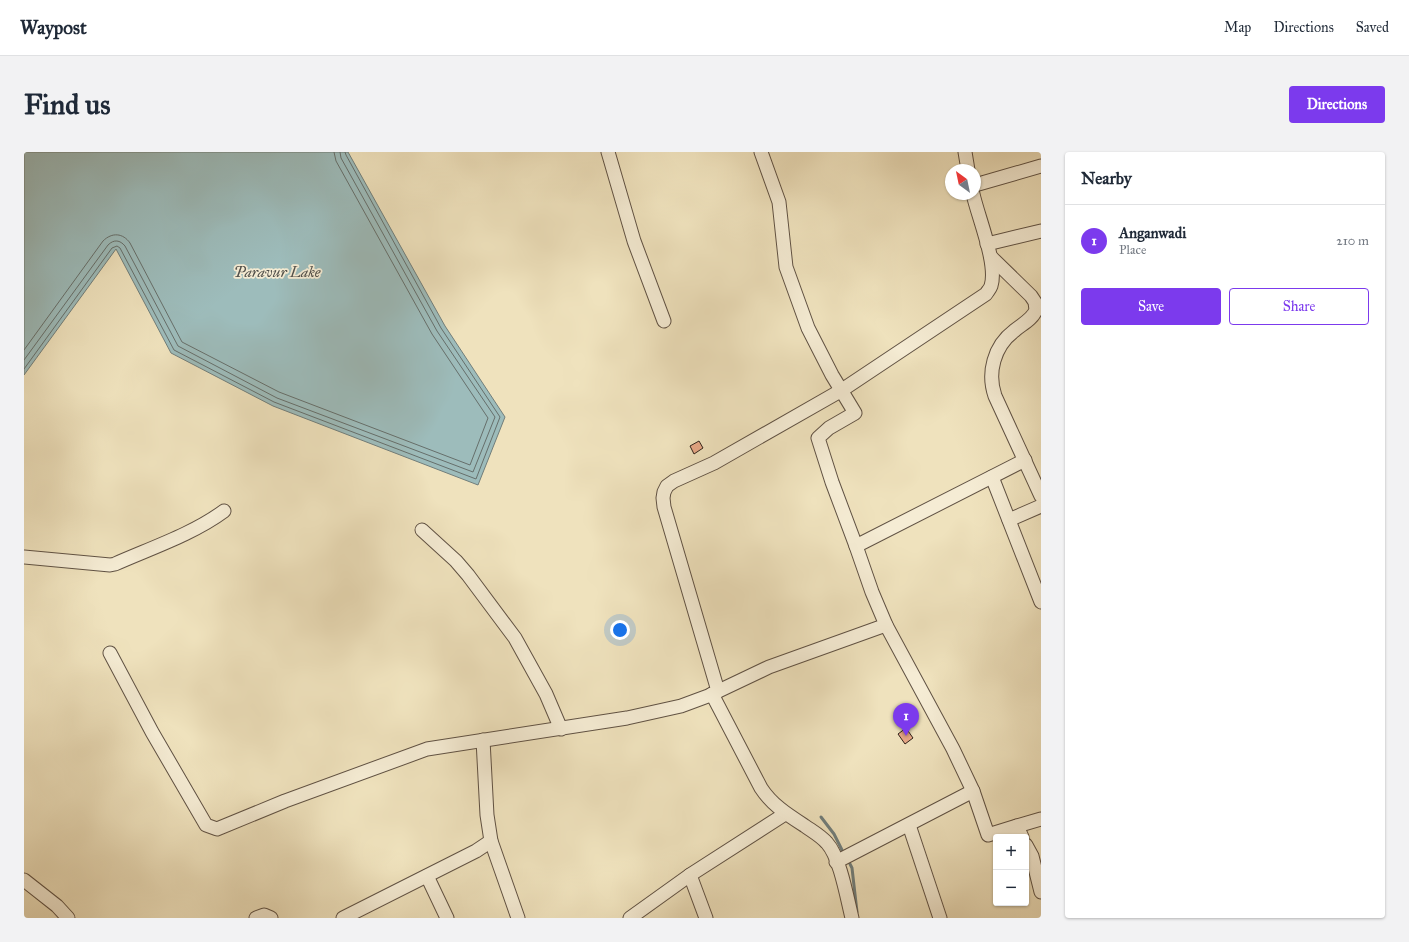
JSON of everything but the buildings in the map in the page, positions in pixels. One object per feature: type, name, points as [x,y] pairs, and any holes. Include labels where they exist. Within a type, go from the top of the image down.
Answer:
[{"type":"street","points":[[608,152],[634,241],[664,321]]},
{"type":"street","points":[[761,152],[779,202],[786,267],[808,328],[832,375],[855,413],[829,428],[818,438],[832,482],[872,592],[886,625],[946,736],[973,791],[988,835],[1019,831],[1041,819]]},
{"type":"street","points":[[965,152],[967,164]]},
{"type":"street","points":[[981,183],[1041,166]]},
{"type":"street","points":[[852,918],[831,848],[823,838],[785,814],[768,798],[761,788],[715,692],[664,506],[664,492],[667,486],[674,481],[714,463],[842,390],[986,294],[991,286],[991,257],[975,200]]},
{"type":"street","points":[[987,244],[1041,231]]},
{"type":"street","points":[[991,257],[1031,296],[1036,310],[1031,319],[1007,337],[1001,345],[992,365],[991,377],[995,396],[1041,496]]},
{"type":"street","points":[[856,546],[1025,460]]},
{"type":"street","points":[[992,477],[1041,602]]},
{"type":"street","points":[[1009,520],[1041,506]]},
{"type":"street","points":[[24,556],[110,565],[115,564],[197,528],[224,510]]},
{"type":"street","points":[[422,530],[464,570],[482,591],[515,638],[546,694],[561,729]]},
{"type":"street","points":[[110,653],[152,732],[206,825],[212,828],[221,828],[285,801],[427,749],[627,718],[681,706],[770,667],[886,625]]},
{"type":"street","points":[[483,740],[487,815],[491,841],[518,918]]},
{"type":"street","points":[[836,862],[973,791]]},
{"type":"street","points":[[630,918],[690,875],[785,814]]},
{"type":"street","points":[[908,825],[940,918]]},
{"type":"street","points":[[343,918],[427,876],[491,841]]},
{"type":"street","points":[[1029,850],[1032,856],[1041,892]]},
{"type":"street","points":[[690,875],[706,918]]},
{"type":"street","points":[[427,876],[447,918]]},
{"type":"street","points":[[24,880],[57,906],[68,918]]},
{"type":"street","points":[[256,918],[264,915],[271,918]]},
{"type":"water","name":"Paravur Lake","points":[[24,152],[348,152],[445,326],[505,417],[478,485],[273,406],[171,353],[116,249],[24,375]]},
{"type":"waterway","points":[[821,817],[834,834],[842,850]]},
{"type":"waterway","points":[[850,864],[852,868],[857,912]]},
{"type":"place","name":"Anganwadi","points":[[906,736]]}]
